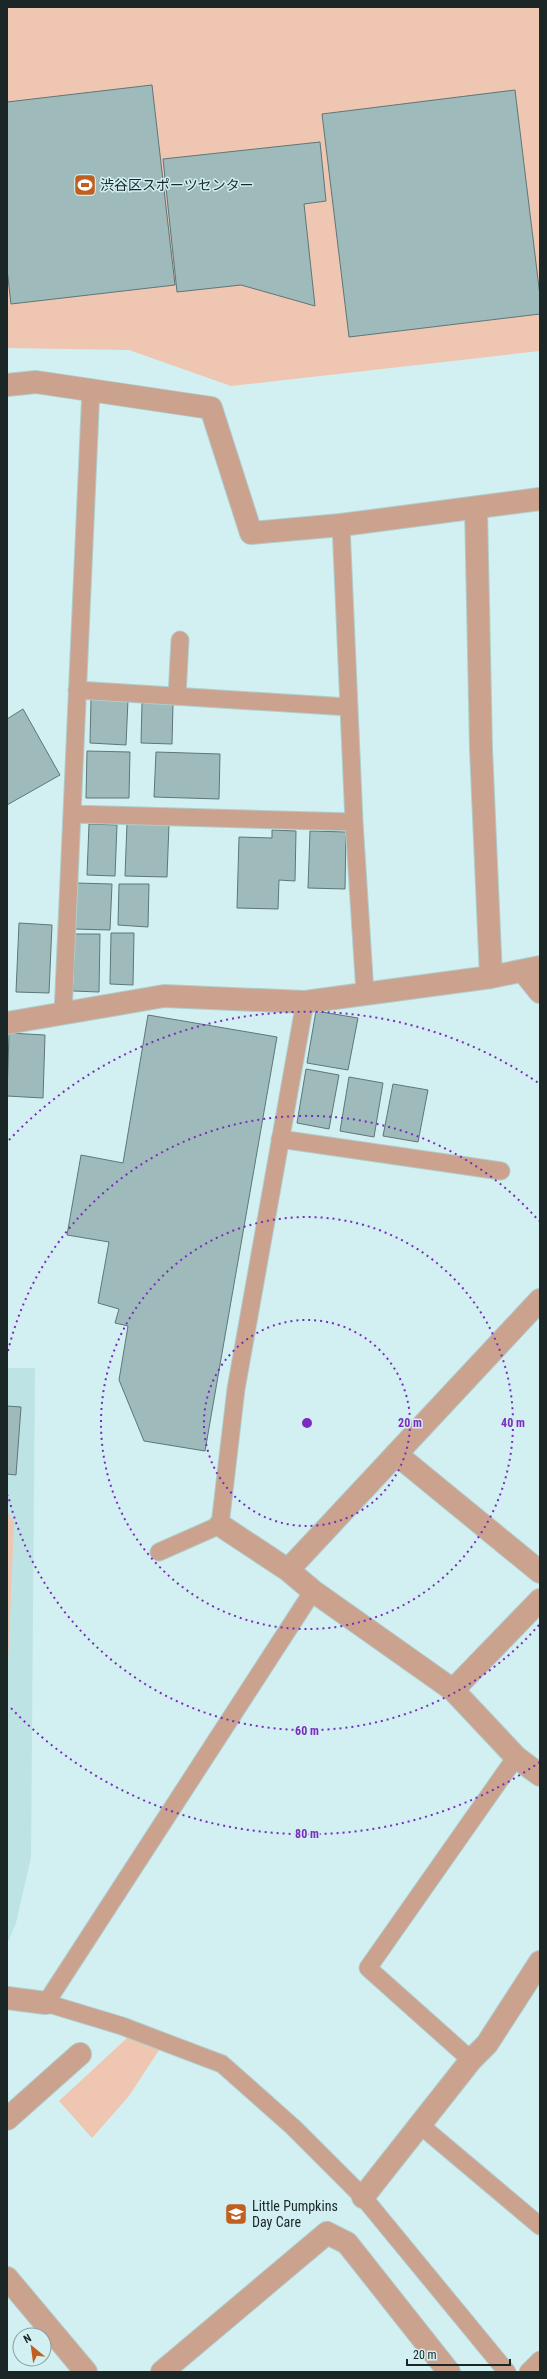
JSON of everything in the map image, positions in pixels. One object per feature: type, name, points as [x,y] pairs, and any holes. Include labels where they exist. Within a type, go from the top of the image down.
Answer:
[{"type":"street","points":[[7,385],[36,382],[91,388],[211,408],[251,533],[341,525],[476,508],[540,498]]},
{"type":"street","points":[[476,508],[481,749],[491,976]]},
{"type":"street","points":[[7,1023],[164,996],[305,1002],[532,969],[540,992]]},
{"type":"street","points":[[288,1570],[396,1454],[536,1312]]},
{"type":"street","points":[[396,1454],[540,1572]]},
{"type":"street","points":[[220,1525],[288,1570],[313,1592],[453,1690],[516,1758],[540,1775]]},
{"type":"street","points":[[453,1690],[540,1600]]},
{"type":"street","points":[[363,2197],[471,2060],[487,2044],[540,1962]]},
{"type":"street","points":[[7,1998],[46,2003]]},
{"type":"street","points":[[7,2119],[80,2054]]},
{"type":"street","points":[[162,2372],[327,2233],[347,2243],[449,2372]]},
{"type":"street","points":[[7,2278],[86,2372]]},
{"type":"lane","points":[[63,1014],[91,388]]},
{"type":"lane","points":[[341,525],[354,822],[365,993]]},
{"type":"lane","points":[[177,696],[180,640]]},
{"type":"lane","points":[[77,690],[349,707]]},
{"type":"lane","points":[[72,814],[354,822]]},
{"type":"lane","points":[[159,1552],[220,1525],[236,1389],[305,1002]]},
{"type":"lane","points":[[280,1139],[501,1171]]},
{"type":"lane","points":[[313,1592],[46,2003],[122,2026],[222,2064],[293,2126],[363,2197],[507,2372]]},
{"type":"lane","points":[[471,2060],[368,1968],[516,1758]]},
{"type":"lane","points":[[420,2126],[540,2226]]},
{"type":"lane","points":[[528,2372],[540,2360]]},
{"type":"shaded area","name":"渋谷区スポーツセンター","points":[[7,7],[540,7],[540,351],[231,386],[129,350],[7,348]]},
{"type":"shaded area","points":[[7,1368],[35,1368],[31,1857],[16,1923],[7,1944]]},
{"type":"shaded area","points":[[7,1511],[14,1523],[7,1687]]},
{"type":"shaded area","points":[[127,2038],[161,2047],[129,2096],[92,2138],[59,2101]]},
{"type":"building","name":"渋谷区スポーツセンター","points":[[152,85],[175,285],[11,304],[7,269],[7,102]]},
{"type":"building","points":[[515,90],[540,296],[540,314],[349,337],[322,114]]},
{"type":"building","points":[[320,142],[326,201],[304,204],[315,306],[241,285],[177,292],[163,159]]},
{"type":"building","points":[[91,699],[128,700],[126,745],[90,743]]},
{"type":"building","points":[[142,703],[173,704],[172,744],[141,743]]},
{"type":"building","points":[[23,709],[60,775],[7,805],[7,719]]},
{"type":"building","points":[[87,751],[130,752],[129,798],[86,798]]},
{"type":"building","points":[[156,752],[220,754],[219,799],[154,797]]},
{"type":"building","points":[[127,823],[169,824],[167,877],[125,876]]},
{"type":"building","points":[[89,824],[117,825],[115,876],[87,875]]},
{"type":"building","points":[[272,830],[296,831],[295,881],[279,880],[278,909],[237,908],[239,837],[272,838]]},
{"type":"building","points":[[310,831],[346,832],[345,889],[308,888]]},
{"type":"building","points":[[76,883],[112,884],[110,930],[74,929]]},
{"type":"building","points":[[119,884],[149,884],[148,927],[118,925]]},
{"type":"building","points":[[19,923],[52,925],[49,993],[16,992]]},
{"type":"building","points":[[111,933],[134,933],[133,985],[110,984]]},
{"type":"building","points":[[75,934],[100,934],[99,992],[73,991]]},
{"type":"building","points":[[316,1011],[358,1018],[348,1070],[307,1063]]},
{"type":"building","points":[[148,1015],[277,1037],[205,1451],[144,1441],[119,1380],[128,1326],[115,1323],[119,1309],[98,1303],[109,1242],[67,1235],[81,1155],[123,1163]]},
{"type":"building","points":[[9,1033],[45,1035],[43,1098],[7,1096]]},
{"type":"building","points":[[306,1069],[339,1075],[329,1129],[297,1123]]},
{"type":"building","points":[[349,1077],[383,1083],[374,1137],[340,1131]]},
{"type":"building","points":[[393,1084],[428,1090],[418,1142],[383,1136]]},
{"type":"building","points":[[7,1406],[21,1407],[16,1475],[7,1474]]},
{"type":"place","name":"渋谷区スポーツセンター","points":[[85,185]]},
{"type":"place","name":"Little Pumpkins Day Care","points":[[236,2214]]}]
